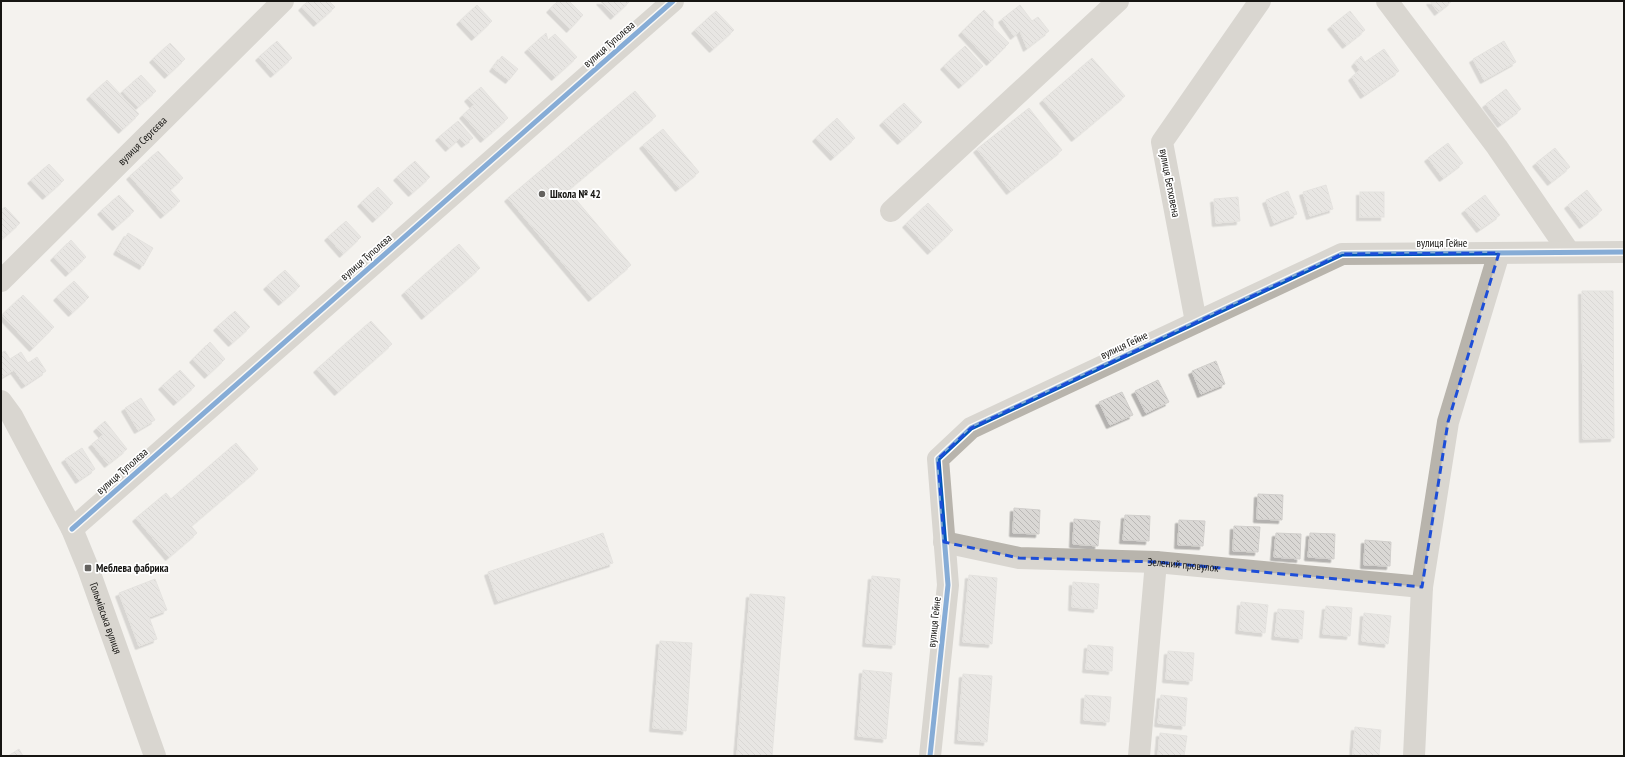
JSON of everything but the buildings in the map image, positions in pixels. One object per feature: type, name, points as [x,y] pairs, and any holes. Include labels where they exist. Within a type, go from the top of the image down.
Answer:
[{"type":"street","name":"вулиця Сергєєва","points":[[1,281],[283,1]]},
{"type":"street","name":"вулиця Туполєва","points":[[72,529],[673,1]]},
{"type":"street","points":[[891,211],[1118,1]]},
{"type":"street","name":"вулиця Бетховена","points":[[1196,322],[1162,142],[1260,1]]},
{"type":"street","points":[[1387,1],[1496,147],[1569,252]]},
{"type":"street","name":"вулиця Гейне","points":[[930,756],[948,585],[938,459],[971,428],[1342,254],[1624,252]]},
{"type":"street","points":[[1414,756],[1422,587],[1448,422],[1500,253]]},
{"type":"street","name":"Гольмівська вулиця","points":[[1,401],[12,416],[72,529],[88,568],[155,756]]},
{"type":"street","name":"Зелений провулок","points":[[944,542],[1019,558],[1156,562],[1422,587]]},
{"type":"street","points":[[1139,756],[1156,562]]},
{"type":"highlighted area","points":[[1499,253],[1448,422],[1422,587],[1156,562],[1019,558],[944,542],[938,459],[971,428],[1342,254]]},
{"type":"cycle path","points":[[72,529],[673,1]]},
{"type":"cycle path","points":[[930,756],[948,585],[938,459],[971,428],[1342,254],[1624,252]]},
{"type":"place","name":"Школа № 42","points":[[542,194]]},
{"type":"place","name":"Меблева фабрика","points":[[88,568]]}]
